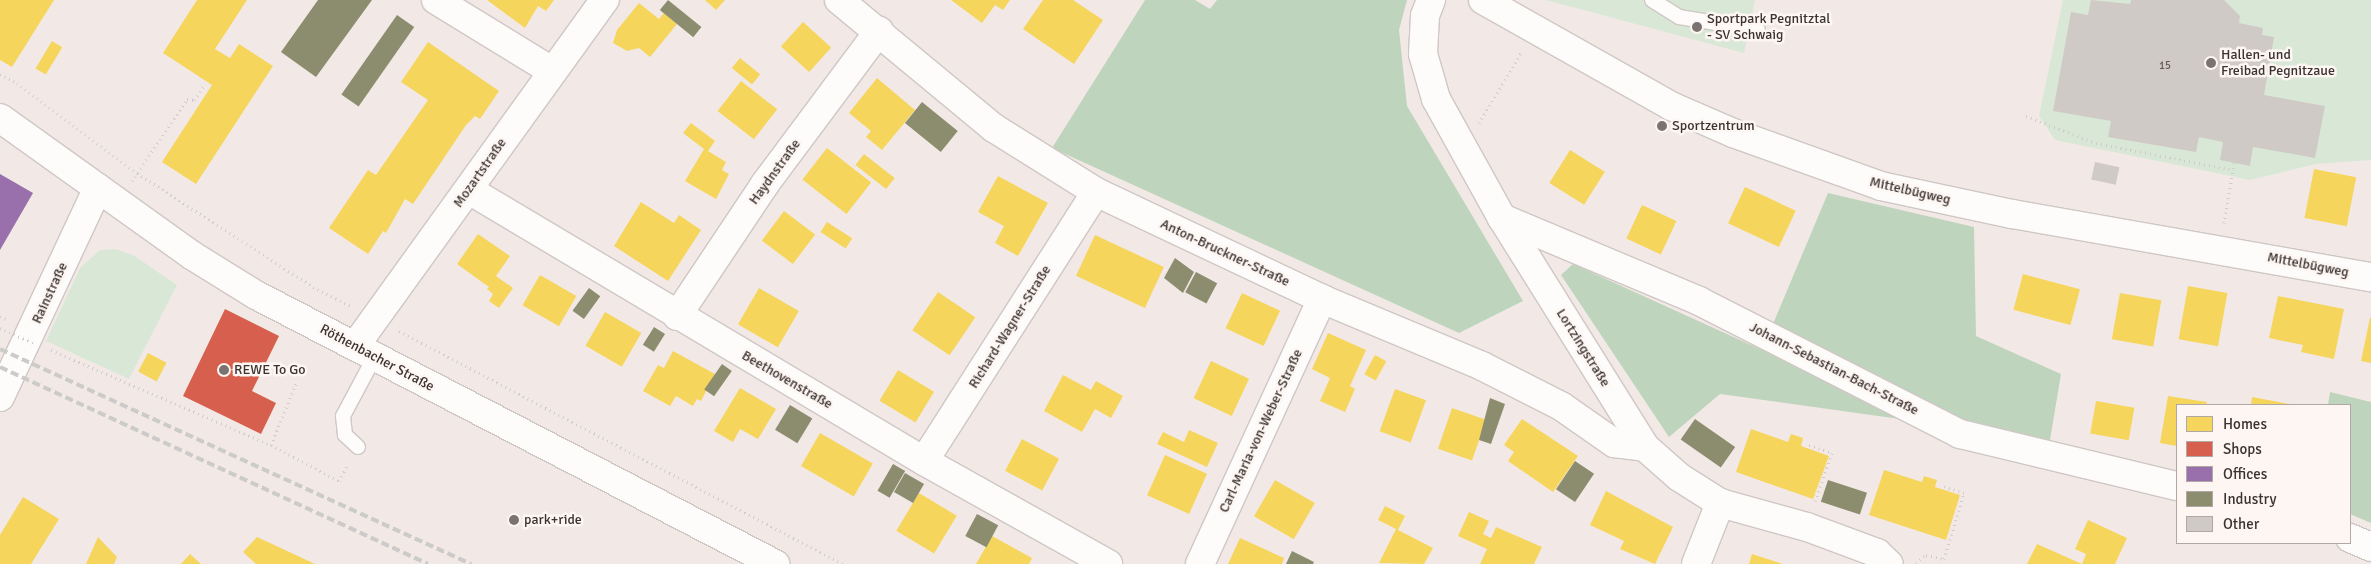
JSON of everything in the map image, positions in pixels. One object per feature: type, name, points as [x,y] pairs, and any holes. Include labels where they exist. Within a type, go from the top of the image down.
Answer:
[{"type":"street","points":[[436,0],[552,71]]},
{"type":"street","name":"Mozartstraße","points":[[365,351],[375,318],[605,0]]},
{"type":"street","name":"Anton-Bruckner-Straße","points":[[839,0],[879,31],[994,128],[1096,192],[1322,299],[1482,366],[1561,406],[1614,443],[1645,447]]},
{"type":"street","name":"Lortzingstraße","points":[[1431,0],[1425,16],[1423,54],[1436,99],[1502,218],[1645,447],[1679,477],[1720,503],[1806,527],[1877,553],[1889,564]]},
{"type":"street","name":"Mittelbügweg","points":[[1484,0],[1671,106],[1732,133],[1881,186],[2012,214],[2371,278]]},
{"type":"street","name":"Haydnstraße","points":[[677,316],[765,184],[879,31]]},
{"type":"street","name":"Röthenbacher Straße","points":[[0,118],[193,256],[256,295],[774,564]]},
{"type":"street","name":"Beethovenstraße","points":[[469,190],[924,462],[1108,564]]},
{"type":"street","name":"Richard-Wagner-Straße","points":[[924,462],[1096,192]]},
{"type":"street","name":"Rainstraße","points":[[0,396],[109,196]]},
{"type":"street","name":"Johann-Sebastian-Bach-Straße","points":[[1502,218],[1699,301],[1960,434],[2176,486]]},
{"type":"street","name":"Carl-Maria-von-Weber-Straße","points":[[1200,564],[1322,299]]},
{"type":"street","points":[[1696,564],[1720,503]]},
{"type":"street","points":[[2351,538],[2371,547]]},
{"type":"lane","points":[[1652,0],[1679,17],[1758,30]]},
{"type":"lane","points":[[358,447],[345,435],[344,416],[365,351]]},
{"type":"path","points":[[1464,148],[1535,29]]},
{"type":"path","points":[[0,74],[17,83],[136,173],[313,287],[843,564]]},
{"type":"path","points":[[109,196],[136,173],[187,99],[194,100],[204,85]]},
{"type":"path","points":[[2026,116],[2096,143],[2233,170]]},
{"type":"path","points":[[2223,230],[2234,163]]},
{"type":"path","points":[[0,328],[271,445],[339,481],[358,447]]},
{"type":"path","points":[[271,445],[297,381]]},
{"type":"path","points":[[1806,527],[1832,453],[1809,445]]},
{"type":"path","points":[[1915,564],[1926,555],[1944,559],[1964,493],[1941,485]]},
{"type":"green space","points":[[1145,0],[1195,0],[1210,9],[1217,0],[1407,0],[1399,30],[1407,106],[1523,301],[1459,333],[1052,148]]},
{"type":"green space","name":"Sportpark Pegnitztal - SV Schwaig","points":[[1546,0],[1755,0],[1744,53]]},
{"type":"green space","name":"Hallen- und Freibad Pegnitzaue","points":[[2063,0],[2371,0],[2371,160],[2316,164],[2250,180],[2055,140],[2039,116]]},
{"type":"green space","points":[[1828,193],[1974,227],[1976,336],[2061,374],[2050,440],[1720,394],[1669,437],[1561,275],[1573,264],[1762,350]]},
{"type":"green space","points":[[115,249],[133,255],[177,285],[129,379],[46,341],[80,268],[100,250]]},
{"type":"green space","points":[[2330,392],[2371,402],[2371,523],[2351,514],[2351,404],[2328,404]]},
{"type":"building: Homes","points":[[0,0],[54,0],[12,67],[0,60]]},
{"type":"building: Homes","points":[[197,0],[247,0],[215,49],[230,58],[239,44],[273,66],[196,184],[162,162],[212,85],[163,53]]},
{"type":"building: Homes","points":[[487,0],[554,0],[546,11],[538,6],[525,28]]},
{"type":"building: Homes","points":[[705,0],[725,0],[716,10]]},
{"type":"building: Homes","points":[[951,0],[1010,0],[1003,10],[995,5],[982,23]]},
{"type":"building: Homes","points":[[1043,0],[1073,0],[1103,20],[1074,64],[1023,29]]},
{"type":"building: Homes","points":[[639,3],[659,19],[664,13],[677,24],[650,57],[639,48],[627,51],[613,43],[617,30]]},
{"type":"building: Homes","points":[[803,22],[831,47],[809,72],[781,47]]},
{"type":"building: Homes","points":[[52,41],[62,47],[46,75],[36,68]]},
{"type":"building: Homes","points":[[428,42],[499,91],[480,119],[475,116],[466,125],[413,204],[405,199],[386,233],[383,231],[368,254],[329,228],[368,170],[376,175],[428,100],[401,82]]},
{"type":"building: Homes","points":[[740,58],[760,74],[752,84],[732,68]]},
{"type":"building: Homes","points":[[877,78],[915,110],[882,150],[866,137],[871,131],[849,113]]},
{"type":"building: Homes","points":[[741,81],[777,109],[754,139],[718,111]]},
{"type":"building: Homes","points":[[691,123],[715,141],[708,151],[726,162],[722,170],[729,174],[716,199],[685,181],[704,149],[683,133]]},
{"type":"building: Homes","points":[[827,148],[871,182],[847,214],[802,180]]},
{"type":"building: Homes","points":[[1570,150],[1605,172],[1584,205],[1549,183]]},
{"type":"building: Homes","points":[[864,154],[895,178],[886,189],[855,165]]},
{"type":"building: Homes","points":[[2314,169],[2356,177],[2347,226],[2304,218]]},
{"type":"building: Homes","points":[[998,176],[1048,203],[1018,256],[995,243],[1004,226],[978,212]]},
{"type":"building: Homes","points":[[1745,187],[1796,211],[1779,247],[1728,223]]},
{"type":"building: Homes","points":[[641,202],[674,223],[679,215],[701,230],[668,281],[614,246]]},
{"type":"building: Homes","points":[[1642,205],[1676,221],[1661,255],[1626,239]]},
{"type":"building: Homes","points":[[784,211],[815,234],[793,264],[762,241]]},
{"type":"building: Homes","points":[[827,222],[852,238],[846,248],[820,232]]},
{"type":"building: Homes","points":[[478,234],[510,256],[496,276],[513,288],[499,308],[489,301],[493,294],[487,289],[489,287],[457,264]]},
{"type":"building: Homes","points":[[1095,235],[1164,267],[1145,308],[1076,276]]},
{"type":"building: Homes","points":[[2023,274],[2080,289],[2070,325],[2013,310]]},
{"type":"building: Homes","points":[[540,275],[576,296],[559,326],[522,305]]},
{"type":"building: Homes","points":[[2188,286],[2227,293],[2218,346],[2179,339]]},
{"type":"building: Homes","points":[[759,288],[799,311],[778,347],[738,324]]},
{"type":"building: Homes","points":[[938,292],[975,317],[950,355],[912,330]]},
{"type":"building: Homes","points":[[1242,293],[1280,311],[1264,346],[1226,328]]},
{"type":"building: Homes","points":[[2120,293],[2161,300],[2153,347],[2112,339]]},
{"type":"building: Homes","points":[[2278,296],[2344,309],[2334,359],[2301,352],[2303,345],[2269,338]]},
{"type":"building: Homes","points":[[605,312],[641,333],[622,367],[586,346]]},
{"type":"building: Homes","points":[[2371,318],[2371,363],[2361,361]]},
{"type":"building: Homes","points":[[1328,333],[1366,350],[1350,386],[1355,389],[1345,412],[1320,401],[1330,378],[1312,369]]},
{"type":"building: Homes","points":[[673,351],[715,374],[701,401],[697,399],[693,406],[676,396],[670,406],[643,391],[658,365],[664,368]]},
{"type":"building: Homes","points":[[148,353],[167,363],[157,381],[138,372]]},
{"type":"building: Homes","points":[[1375,355],[1386,361],[1376,381],[1364,374]]},
{"type":"building: Homes","points":[[1211,361],[1249,379],[1232,416],[1194,398]]},
{"type":"building: Homes","points":[[898,370],[934,392],[915,422],[879,401]]},
{"type":"building: Homes","points":[[1063,375],[1091,390],[1096,381],[1123,396],[1111,418],[1095,409],[1082,432],[1044,411]]},
{"type":"building: Homes","points":[[740,388],[776,409],[758,439],[740,429],[733,442],[714,431]]},
{"type":"building: Homes","points":[[1395,389],[1426,400],[1411,443],[1380,431]]},
{"type":"building: Homes","points":[[2168,396],[2207,402],[2206,404],[2176,404],[2176,446],[2160,443]]},
{"type":"building: Homes","points":[[2252,397],[2290,404],[2251,404]]},
{"type":"building: Homes","points":[[2096,401],[2134,408],[2129,440],[2090,433]]},
{"type":"building: Homes","points":[[1452,408],[1486,420],[1472,460],[1438,449]]},
{"type":"building: Homes","points":[[1522,419],[1578,456],[1553,492],[1508,461],[1514,452],[1504,445]]},
{"type":"building: Homes","points":[[1751,429],[1788,442],[1791,434],[1803,438],[1801,446],[1829,456],[1813,499],[1736,472]]},
{"type":"building: Homes","points":[[1189,430],[1218,443],[1207,467],[1157,444],[1163,432],[1184,442]]},
{"type":"building: Homes","points":[[820,433],[873,464],[854,496],[801,466]]},
{"type":"building: Homes","points":[[1022,439],[1059,459],[1042,491],[1005,471]]},
{"type":"building: Homes","points":[[1165,455],[1207,474],[1189,514],[1147,495]]},
{"type":"building: Homes","points":[[1884,470],[1922,482],[1924,476],[1937,480],[1935,487],[1960,495],[1946,540],[1869,515]]},
{"type":"building: Homes","points":[[1275,480],[1315,503],[1294,539],[1254,516]]},
{"type":"building: Homes","points":[[1606,491],[1673,527],[1655,564],[1620,549],[1624,541],[1590,525]]},
{"type":"building: Homes","points":[[919,493],[957,516],[934,553],[896,531]]},
{"type":"building: Homes","points":[[23,497],[59,519],[31,564],[0,564],[0,535]]},
{"type":"building: Homes","points":[[1385,506],[1405,516],[1398,530],[1433,548],[1424,564],[1379,563],[1396,529],[1378,520]]},
{"type":"building: Homes","points":[[1469,512],[1489,521],[1483,534],[1491,538],[1496,527],[1542,547],[1534,564],[1480,564],[1487,549],[1458,536]]},
{"type":"building: Homes","points":[[2088,520],[2127,538],[2115,564],[2082,564],[2086,554],[2075,549]]},
{"type":"building: Homes","points":[[992,536],[1032,558],[1029,564],[976,564]]},
{"type":"building: Homes","points":[[98,537],[117,557],[114,564],[86,564]]},
{"type":"building: Homes","points":[[257,537],[315,564],[256,564],[243,552]]},
{"type":"building: Homes","points":[[1240,538],[1284,558],[1282,564],[1228,564]]},
{"type":"building: Homes","points":[[2037,544],[2082,564],[2027,564]]},
{"type":"building: Homes","points":[[190,554],[201,564],[181,564]]},
{"type":"building: Homes","points":[[1752,554],[1783,564],[1749,564]]},
{"type":"building: Shops","points":[[225,309],[279,336],[252,391],[276,403],[261,434],[183,396]]},
{"type":"building: Offices","points":[[0,174],[33,193],[0,250]]},
{"type":"building: Industry","points":[[318,0],[372,0],[316,77],[281,52]]},
{"type":"building: Industry","points":[[668,0],[701,27],[693,37],[660,10]]},
{"type":"building: Industry","points":[[397,15],[414,27],[359,107],[341,94]]},
{"type":"building: Industry","points":[[922,102],[958,131],[941,152],[905,123]]},
{"type":"building: Industry","points":[[1175,258],[1194,272],[1183,293],[1164,278]]},
{"type":"building: Industry","points":[[1196,272],[1217,283],[1206,304],[1185,292]]},
{"type":"building: Industry","points":[[589,288],[600,296],[584,319],[573,311]]},
{"type":"building: Industry","points":[[654,327],[665,334],[654,352],[643,345]]},
{"type":"building: Industry","points":[[722,364],[732,371],[714,396],[704,389]]},
{"type":"building: Industry","points":[[1490,398],[1505,404],[1491,444],[1479,440]]},
{"type":"building: Industry","points":[[790,405],[812,418],[797,443],[775,430]]},
{"type":"building: Industry","points":[[1695,419],[1735,447],[1721,468],[1681,439]]},
{"type":"building: Industry","points":[[1575,461],[1594,474],[1575,502],[1556,489]]},
{"type":"building: Industry","points":[[893,464],[905,471],[890,498],[878,491]]},
{"type":"building: Industry","points":[[905,473],[924,484],[913,503],[894,492]]},
{"type":"building: Industry","points":[[1828,480],[1867,493],[1860,515],[1821,502]]},
{"type":"building: Industry","points":[[977,514],[998,525],[986,547],[965,536]]},
{"type":"building: Industry","points":[[1292,551],[1314,562],[1313,564],[1286,564]]},
{"type":"building: Other","points":[[2091,0],[2130,4],[2131,0],[2224,0],[2240,16],[2239,23],[2263,28],[2262,35],[2274,37],[2264,95],[2325,106],[2315,158],[2253,147],[2250,166],[2220,160],[2223,142],[2199,137],[2196,152],[2108,137],[2111,121],[2053,111],[2071,12],[2088,15]]},
{"type":"building: Other","points":[[2095,162],[2119,167],[2116,185],[2091,180]]},
{"type":"railway","points":[[0,349],[471,564]]},
{"type":"railway","points":[[0,367],[428,564]]},
{"type":"place","name":"Sportpark Pegnitztal - SV Schwaig","points":[[1697,27]]},
{"type":"place","name":"Hallen- und Freibad Pegnitzaue","points":[[2211,63]]},
{"type":"place","name":"Sportzentrum","points":[[1662,126]]},
{"type":"place","name":"REWE To Go","points":[[224,370]]},
{"type":"place","name":"park+ride","points":[[514,520]]}]
